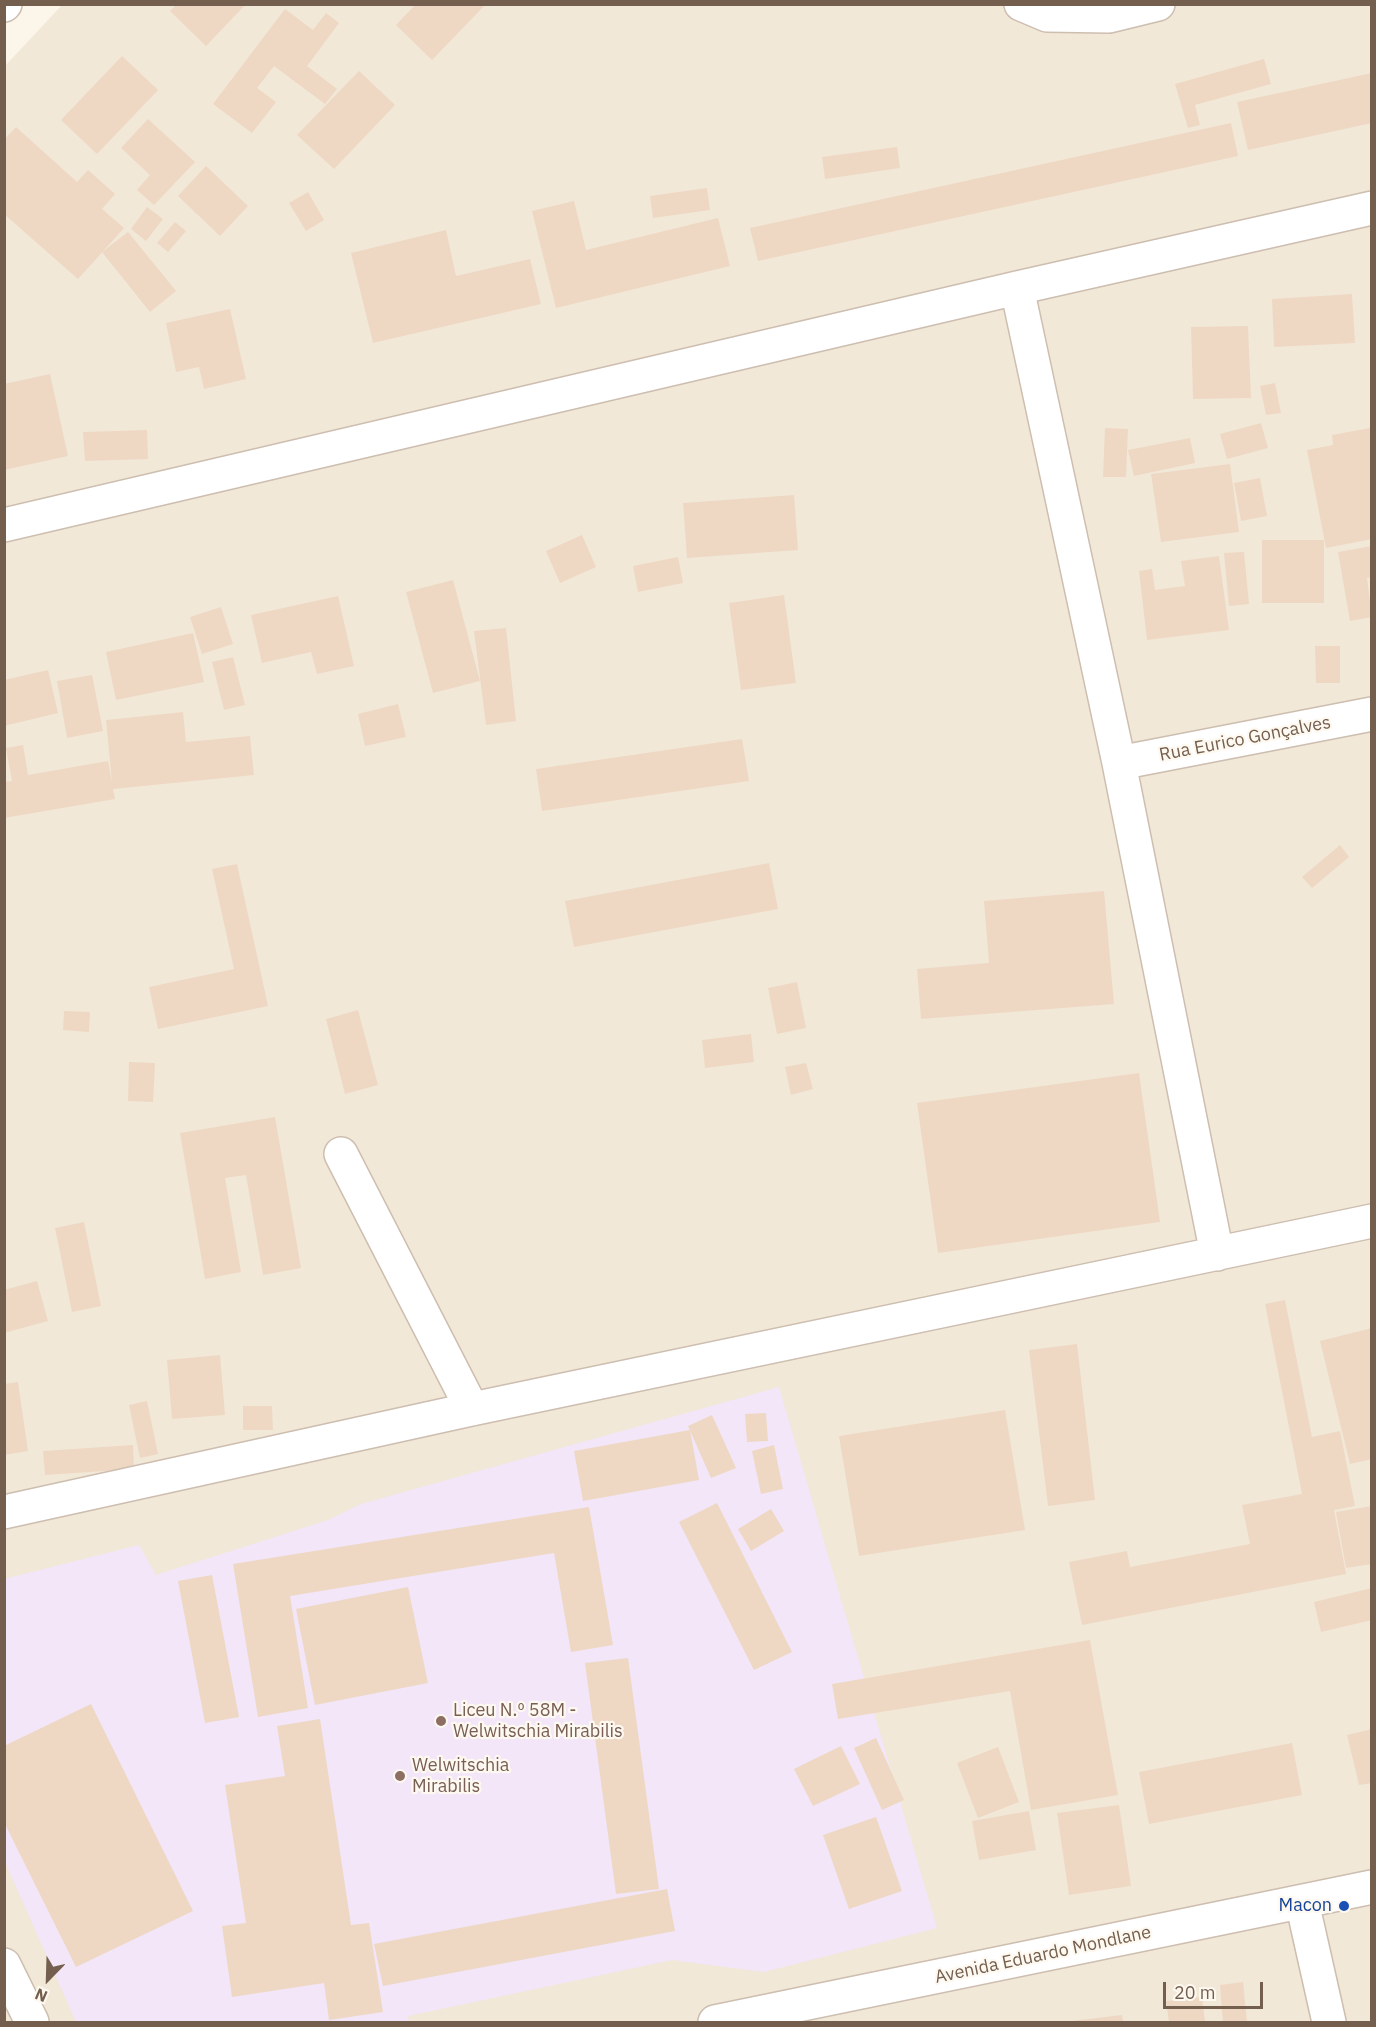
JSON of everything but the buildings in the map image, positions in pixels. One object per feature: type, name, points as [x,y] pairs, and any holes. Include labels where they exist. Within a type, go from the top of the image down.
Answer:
[{"type":"street","points":[[1022,4],[1047,15],[1109,16],[1158,4]]},
{"type":"street","points":[[4,525],[1017,288],[1371,208]]},
{"type":"street","points":[[1017,288],[1119,763],[1217,1254]]},
{"type":"street","name":"Rua Eurico Gonçalves","points":[[1119,763],[1371,714]]},
{"type":"street","points":[[341,1154],[472,1409]]},
{"type":"street","points":[[4,1512],[472,1409],[1371,1221]]},
{"type":"street","name":"Avenida Eduardo Mondlane","points":[[715,2022],[1371,1887]]},
{"type":"street","points":[[1302,1902],[1329,2022]]},
{"type":"street","points":[[4,1965],[21,2018]]},
{"type":"shaded area","points":[[63,4],[1371,5],[1371,2022],[5,2022],[4,67]]},
{"type":"shaded area","name":"Liceu N.º 58M - Welwitschia Mirabilis","points":[[779,1387],[937,1928],[764,1972],[672,1960],[408,2016],[409,2022],[76,2022],[5,1862],[4,1579],[139,1545],[156,1575],[328,1520],[361,1504]]},
{"type":"place","name":"Liceu N.º 58M - Welwitschia Mirabilis","points":[[441,1721]]},
{"type":"place","name":"Welwitschia Mirabilis","points":[[400,1776]]},
{"type":"place","name":"Macon","points":[[1344,1906]]}]
